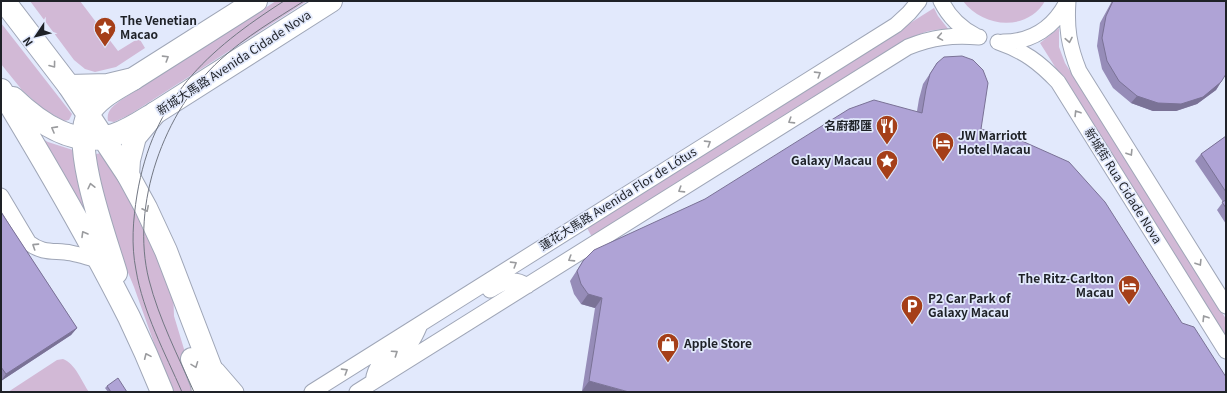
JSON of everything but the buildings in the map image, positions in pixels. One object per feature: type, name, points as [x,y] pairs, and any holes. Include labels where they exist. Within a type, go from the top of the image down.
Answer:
[{"type":"main road","points":[[4,1],[69,86],[88,114],[93,138],[87,170],[96,206],[130,318]]},
{"type":"main road","points":[[88,114],[100,101],[256,1]]},
{"type":"main road","name":"新城大馬路 Avenida Cidade Nova","points":[[128,175],[129,160],[135,137],[155,113],[331,1]]},
{"type":"main road","points":[[69,86],[108,85],[133,79]]},
{"type":"main road","points":[[1,86],[42,122],[67,135],[93,138],[113,135],[127,130],[155,113]]},
{"type":"main road","points":[[1,90],[99,260],[130,318],[162,392]]},
{"type":"main road","points":[[93,138],[128,175],[146,208],[180,286],[220,392]]},
{"type":"main road","points":[[180,286],[179,315],[181,326],[202,384],[203,392]]},
{"type":"street","name":"蓮花大馬路 Avenida Flor de Lótus","points":[[312,392],[896,25],[919,1]]},
{"type":"street","points":[[941,1],[946,10],[960,26],[979,38]]},
{"type":"street","points":[[357,392],[908,47],[942,37],[961,36],[998,42],[1017,41],[1034,36],[1045,29],[1054,21],[1068,1]]},
{"type":"street","name":"新城街 Rua Cidade Nova","points":[[1068,1],[1066,18],[1068,36],[1072,54],[1079,71],[1226,306]]},
{"type":"street","name":"新城街 Rua Cidade Nova","points":[[998,42],[1015,48],[1031,57],[1046,68],[1058,82],[1226,351]]},
{"type":"street","points":[[1,196],[29,243],[36,248],[44,251],[71,253],[99,260]]},
{"type":"street","points":[[373,382],[376,368],[384,360],[410,343],[429,318],[454,313],[508,281],[515,280],[528,286]]},
{"type":"street","points":[[207,356],[236,392]]},
{"type":"shaded area","points":[[30,1],[80,1],[118,51],[139,38],[145,48],[116,67],[95,72],[85,69],[74,60]]},
{"type":"shaded area","points":[[276,1],[307,1],[129,115],[114,122],[108,121],[109,112],[121,100]]},
{"type":"shaded area","points":[[963,1],[1045,1],[1037,11],[1027,18],[1016,22],[1005,23],[982,17]]},
{"type":"shaded area","points":[[934,8],[938,16],[949,30],[929,31],[909,39],[592,237],[587,228]]},
{"type":"shaded area","points":[[1,23],[72,114],[69,120],[64,121],[42,108],[22,90],[1,64]]},
{"type":"shaded area","points":[[1059,28],[1059,47],[1065,63],[1226,319],[1226,338],[1040,43]]},
{"type":"shaded area","points":[[32,133],[48,142],[76,151],[90,222]]},
{"type":"shaded area","points":[[101,153],[129,190],[173,288],[174,316],[197,392],[174,392],[164,371],[134,287],[110,229],[94,159],[96,154]]},
{"type":"shaded area","points":[[63,359],[71,364],[75,369],[89,392],[8,392],[57,360]]},
{"type":"tram line","points":[[182,392],[149,317],[139,286],[134,261],[134,214],[145,161],[156,131],[170,105],[187,81],[207,59],[230,39],[284,1]]},
{"type":"tram line","points":[[194,392],[163,323],[153,295],[144,251],[144,221],[148,191],[156,161],[168,132],[183,105],[200,81],[220,60],[240,44],[304,1]]},
{"type":"place","name":"The Venetian Macao","points":[[105,48]]},
{"type":"place","name":"名廚都匯","points":[[887,146]]},
{"type":"place","name":"JW Marriott Hotel Macau","points":[[943,162]]},
{"type":"place","name":"Galaxy Macau","points":[[887,180]]},
{"type":"place","name":"The Ritz-Carlton Macau","points":[[1129,306]]},
{"type":"place","name":"P2 Car Park of Galaxy Macau","points":[[912,326]]},
{"type":"place","name":"Apple Store","points":[[668,364]]}]
